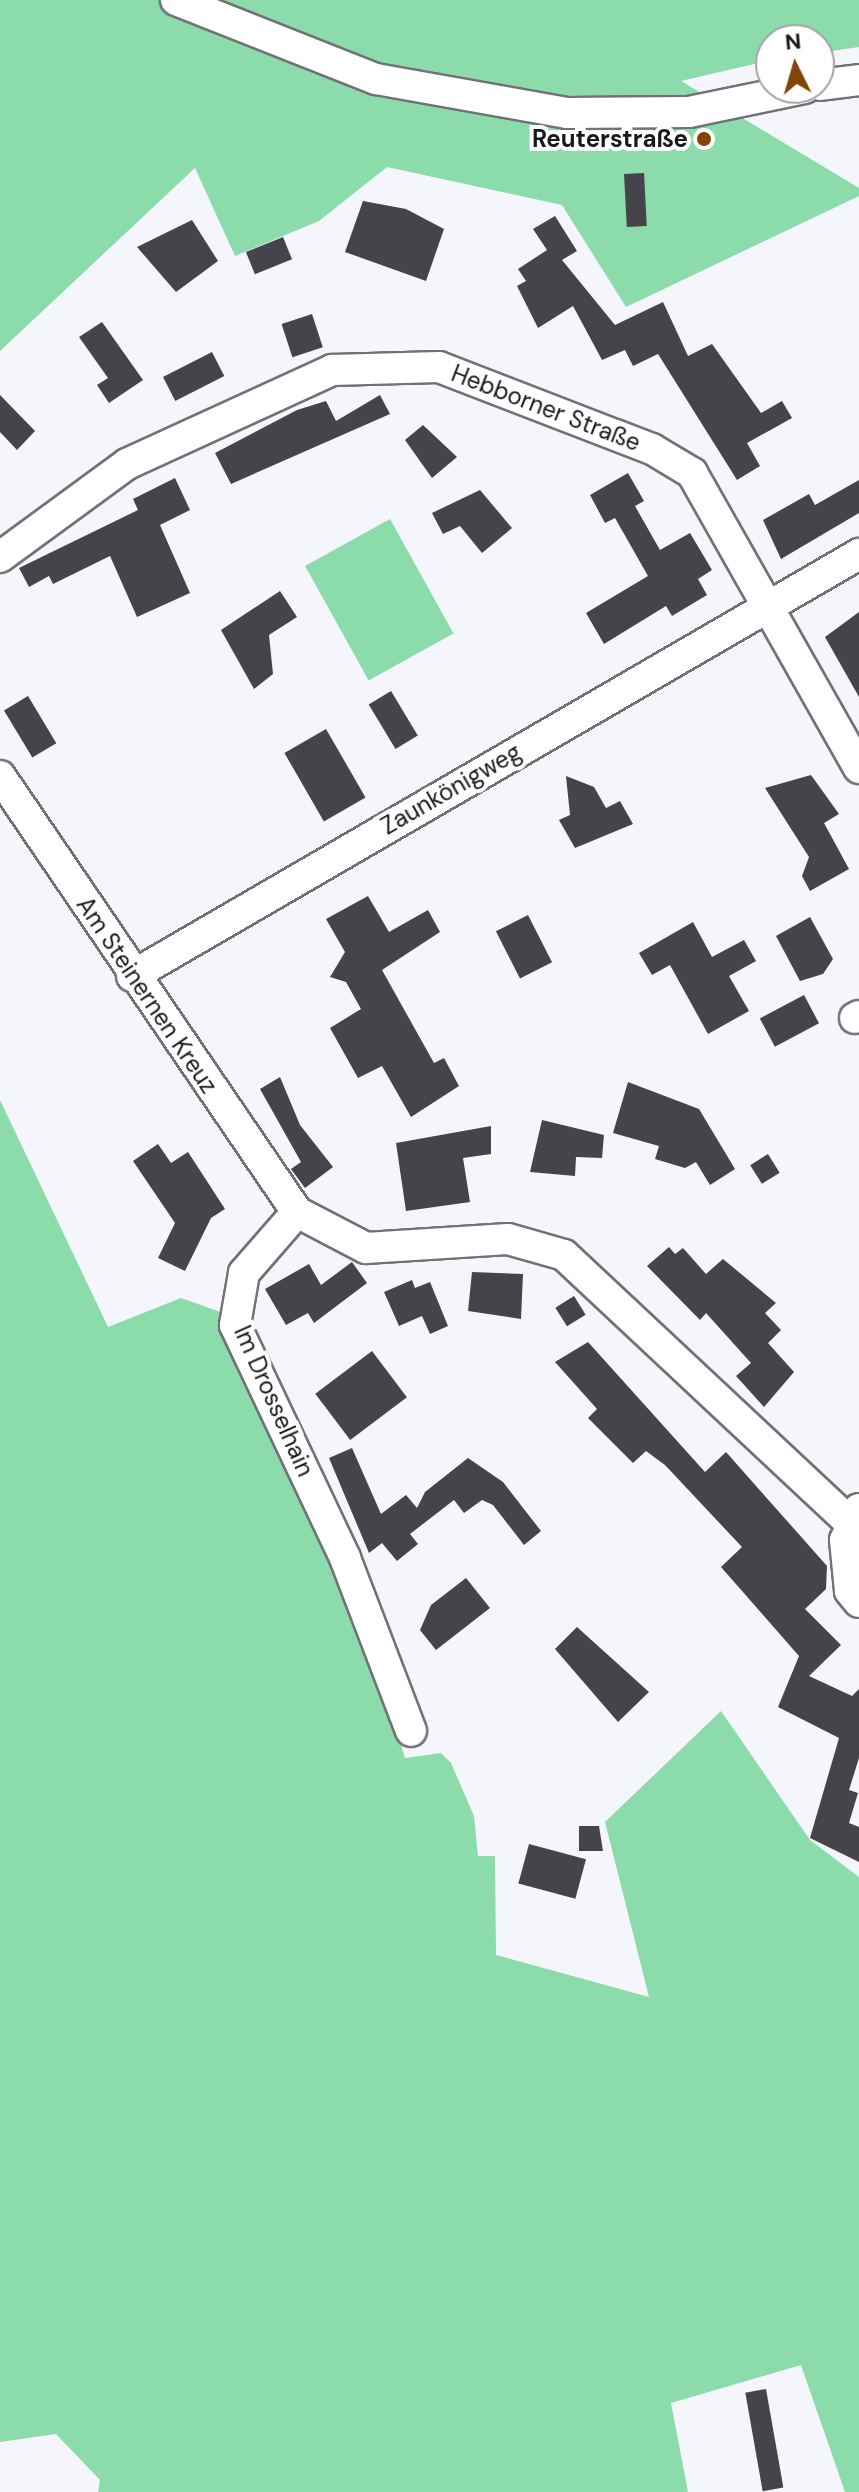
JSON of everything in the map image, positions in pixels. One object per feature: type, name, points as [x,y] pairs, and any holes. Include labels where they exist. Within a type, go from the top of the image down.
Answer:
[{"type":"street","points":[[176,0],[376,79],[567,113],[689,112],[755,98]]},
{"type":"street","points":[[835,83],[859,80]]},
{"type":"street","name":"Hebborner Straße","points":[[0,557],[127,464],[332,370],[382,363],[439,367],[652,449],[692,473],[771,602],[859,768]]},
{"type":"street","points":[[771,602],[859,554]]},
{"type":"street","name":"Zaunkönigweg","points":[[132,976],[771,602]]},
{"type":"street","name":"Am Steinernen Kreuz","points":[[0,776],[132,976],[297,1212]]},
{"type":"street","points":[[297,1212],[366,1248],[508,1239],[564,1255],[853,1515],[850,1591],[859,1602]]},
{"type":"street","name":"Im Drosselhain","points":[[297,1212],[244,1273],[235,1325],[345,1558],[411,1731]]},
{"type":"green space","points":[[0,0],[859,0],[859,47],[835,51],[835,24],[755,24],[755,64],[681,81],[859,188],[859,196],[626,307],[562,205],[387,167],[319,221],[235,256],[195,168],[0,351]]},
{"type":"green space","points":[[390,519],[454,634],[369,681],[305,566]]},
{"type":"green space","points":[[0,1100],[108,1327],[181,1298],[229,1315],[370,1645],[405,1758],[441,1753],[451,1763],[474,1816],[478,1856],[495,1856],[496,1955],[649,1997],[605,1822],[721,1711],[810,1840],[859,1877],[859,2492],[845,2492],[801,2365],[671,2403],[688,2492],[98,2492],[100,2480],[56,2434],[0,2442]]},
{"type":"building","points":[[644,173],[647,226],[627,227],[624,174]]},
{"type":"building","points":[[363,201],[406,209],[444,229],[426,281],[345,252]]},
{"type":"building","points":[[555,216],[577,251],[562,260],[615,325],[663,302],[688,356],[712,344],[761,413],[782,401],[792,418],[747,443],[760,466],[737,480],[658,354],[633,366],[625,350],[602,360],[573,306],[538,328],[517,286],[526,281],[518,269],[547,250],[533,229]]},
{"type":"building","points":[[192,220],[218,261],[176,292],[137,247]]},
{"type":"building","points":[[283,237],[292,259],[255,274],[246,252]]},
{"type":"building","points":[[312,314],[323,347],[292,357],[282,324]]},
{"type":"building","points":[[102,322],[143,380],[109,403],[97,385],[108,378],[79,337]]},
{"type":"building","points":[[212,352],[224,376],[175,401],[163,377]]},
{"type":"building","points":[[0,395],[35,431],[17,450],[0,432]]},
{"type":"building","points":[[380,395],[390,414],[231,484],[215,453],[297,410],[326,401],[336,421]]},
{"type":"building","points":[[423,425],[457,457],[432,478],[405,440]]},
{"type":"building","points":[[628,473],[644,501],[635,506],[660,550],[690,533],[712,570],[698,579],[707,595],[672,616],[666,606],[604,644],[586,613],[648,576],[615,518],[605,523],[590,495]]},
{"type":"building","points":[[175,478],[190,510],[160,525],[190,593],[137,617],[110,556],[53,584],[49,576],[29,587],[19,568],[138,510],[133,499]]},
{"type":"building","points":[[859,480],[859,513],[781,559],[763,520],[809,494],[815,505]]},
{"type":"building","points":[[480,490],[512,528],[482,553],[460,526],[443,534],[432,513]]},
{"type":"building","points":[[280,591],[297,617],[269,635],[273,674],[254,689],[221,630]]},
{"type":"building","points":[[859,612],[859,697],[825,637]]},
{"type":"building","points":[[391,691],[418,736],[395,749],[369,704]]},
{"type":"building","points":[[28,696],[56,743],[32,758],[4,710]]},
{"type":"building","points":[[326,729],[366,797],[324,821],[284,753]]},
{"type":"building","points":[[811,775],[839,814],[824,823],[849,869],[810,891],[802,876],[809,857],[765,788]]},
{"type":"building","points":[[566,776],[594,787],[606,808],[620,801],[633,824],[575,848],[559,820],[570,815]]},
{"type":"building","points":[[368,896],[389,932],[428,910],[440,932],[382,970],[434,1063],[444,1058],[459,1086],[411,1117],[382,1066],[358,1078],[330,1028],[361,1009],[346,982],[330,977],[345,952],[326,919]]},
{"type":"building","points":[[528,915],[552,962],[520,979],[496,931]]},
{"type":"building","points":[[810,917],[833,959],[823,974],[800,981],[776,936]]},
{"type":"building","points":[[693,922],[712,957],[744,940],[756,961],[729,976],[749,1011],[708,1034],[670,965],[652,975],[639,953]]},
{"type":"building","points":[[804,995],[819,1023],[775,1047],[760,1018]]},
{"type":"building","points":[[280,1077],[300,1125],[333,1167],[305,1188],[291,1169],[301,1162],[260,1089]]},
{"type":"building","points":[[628,1082],[699,1109],[735,1169],[710,1185],[696,1162],[685,1168],[655,1159],[659,1146],[613,1133]]},
{"type":"building","points":[[542,1120],[604,1135],[602,1158],[576,1157],[575,1176],[530,1172]]},
{"type":"building","points":[[491,1126],[491,1154],[463,1158],[470,1202],[406,1211],[396,1143]]},
{"type":"building","points":[[158,1144],[171,1163],[188,1152],[225,1209],[211,1218],[185,1271],[158,1258],[175,1223],[133,1161]]},
{"type":"building","points":[[768,1154],[780,1173],[762,1184],[750,1165]]},
{"type":"building","points":[[669,1247],[675,1254],[683,1248],[706,1274],[723,1259],[776,1303],[765,1313],[781,1330],[768,1343],[794,1372],[764,1407],[736,1376],[751,1363],[706,1313],[700,1320],[647,1266]]},
{"type":"building","points":[[352,1262],[367,1283],[314,1323],[308,1313],[286,1325],[265,1289],[309,1264],[321,1285]]},
{"type":"building","points":[[472,1272],[523,1274],[521,1319],[468,1311]]},
{"type":"building","points":[[412,1280],[415,1288],[430,1282],[448,1326],[430,1334],[422,1316],[399,1326],[384,1292]]},
{"type":"building","points":[[574,1296],[586,1315],[567,1326],[555,1308]]},
{"type":"building","points":[[588,1342],[705,1472],[726,1452],[827,1566],[826,1589],[805,1609],[841,1645],[809,1676],[852,1696],[859,1689],[859,1758],[849,1790],[858,1793],[849,1823],[859,1827],[859,1862],[810,1838],[839,1738],[778,1707],[799,1656],[721,1567],[742,1547],[665,1465],[646,1451],[633,1463],[588,1418],[597,1409],[555,1362]]},
{"type":"building","points":[[372,1351],[407,1397],[350,1440],[315,1394]]},
{"type":"building","points":[[352,1448],[381,1514],[406,1495],[417,1508],[425,1492],[468,1458],[503,1482],[541,1531],[524,1545],[493,1505],[482,1500],[464,1513],[454,1500],[410,1534],[418,1544],[397,1561],[382,1543],[369,1553],[329,1458]]},
{"type":"building","points":[[466,1578],[490,1608],[436,1650],[420,1630],[431,1605]]},
{"type":"building","points":[[577,1627],[649,1692],[618,1722],[555,1649]]},
{"type":"building","points":[[579,1826],[599,1826],[603,1851],[579,1851]]},
{"type":"building","points":[[529,1844],[586,1859],[575,1899],[518,1884]]},
{"type":"building","points":[[766,2389],[783,2487],[763,2491],[745,2393]]},
{"type":"place","name":"Reuterstraße","points":[[704,139]]}]
